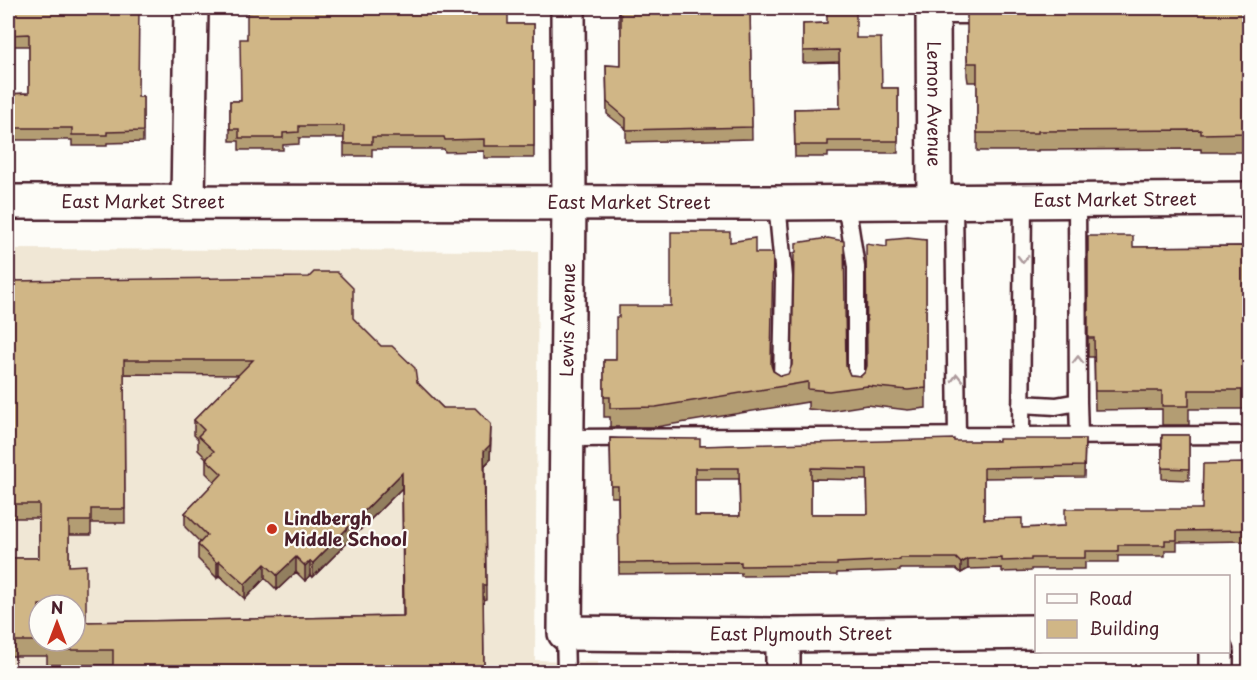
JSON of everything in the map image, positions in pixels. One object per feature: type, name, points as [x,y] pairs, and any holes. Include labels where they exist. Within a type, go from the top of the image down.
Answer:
[{"type":"street","points":[[188,201],[191,8]]},
{"type":"street","name":"Lewis Avenue","points":[[565,633],[569,202],[568,8]]},
{"type":"street","name":"Lemon Avenue","points":[[933,11],[944,201]]},
{"type":"street","name":"East Market Street","points":[[8,202],[846,203],[1250,199]]},
{"type":"street","name":"East Plymouth Street","points":[[565,633],[783,635],[1035,632]]},
{"type":"street","points":[[783,635],[783,672]]},
{"type":"street","points":[[1216,653],[1216,672]]},
{"type":"lane","points":[[933,11],[1005,15]]},
{"type":"lane","points":[[1077,200],[1079,436]]},
{"type":"lane","points":[[944,201],[957,436]]},
{"type":"lane","points":[[1021,436],[1023,201]]},
{"type":"lane","points":[[777,203],[784,277],[782,385]]},
{"type":"lane","points":[[846,203],[856,267],[856,386]]},
{"type":"lane","points":[[1021,404],[1056,406],[1078,402]]},
{"type":"lane","points":[[566,438],[1250,435]]},
{"type":"lane","points":[[565,633],[566,672]]},
{"type":"shaded area","name":"Lindbergh Middle School","points":[[8,249],[538,251],[535,660],[598,662],[598,672],[8,672]]},
{"type":"building","points":[[8,8],[139,8],[138,97],[143,97],[143,131],[107,132],[107,135],[72,135],[72,128],[8,128],[8,94],[29,93],[29,34],[8,35]]},
{"type":"building","points":[[251,8],[508,8],[508,24],[534,24],[534,146],[484,146],[484,139],[445,140],[444,137],[372,137],[372,144],[344,144],[344,126],[299,126],[299,132],[283,133],[283,138],[239,138],[239,129],[230,129],[230,101],[241,101],[240,39],[247,39],[247,12],[251,12]]},
{"type":"building","points":[[619,8],[750,8],[752,127],[626,130],[626,118],[607,102],[606,65],[621,66]]},
{"type":"building","points":[[827,8],[856,8],[856,38],[881,38],[882,88],[898,88],[898,141],[828,141],[828,145],[795,145],[794,109],[840,108],[839,50],[803,51],[803,24],[827,23]]},
{"type":"building","points":[[976,8],[1250,9],[1250,133],[1201,134],[1201,130],[977,133],[977,63],[968,63],[967,57],[967,14],[976,14]]},
{"type":"building","points":[[671,232],[730,232],[730,242],[755,238],[755,253],[773,253],[771,365],[773,371],[781,376],[788,374],[792,365],[796,243],[828,238],[844,241],[846,366],[850,375],[861,376],[867,366],[866,244],[887,247],[887,240],[908,238],[926,240],[926,388],[908,390],[867,386],[829,391],[808,389],[808,382],[656,407],[610,408],[610,397],[604,397],[604,360],[616,360],[616,317],[619,317],[619,306],[671,306]]},
{"type":"building","points":[[1088,236],[1133,236],[1133,247],[1245,246],[1246,390],[1189,390],[1189,406],[1162,406],[1162,391],[1095,391],[1094,338],[1088,338]]},
{"type":"building","points":[[314,272],[337,272],[353,288],[353,318],[381,346],[392,346],[415,368],[417,382],[443,408],[475,408],[491,424],[490,445],[484,451],[486,585],[483,585],[484,672],[402,672],[402,668],[113,672],[113,650],[87,650],[87,622],[404,616],[402,473],[313,563],[310,561],[305,566],[296,557],[277,575],[265,564],[245,584],[198,545],[207,535],[185,513],[222,474],[206,459],[214,451],[198,436],[204,430],[194,420],[253,360],[124,360],[125,509],[91,509],[91,521],[69,521],[69,566],[86,565],[86,593],[27,593],[27,641],[8,641],[8,558],[39,558],[39,504],[8,504],[8,281],[309,277]]},
{"type":"building","points":[[1162,435],[1189,435],[1189,469],[1162,468]]},
{"type":"building","points":[[610,438],[700,439],[700,446],[954,439],[954,441],[999,441],[999,439],[1085,439],[1084,466],[984,468],[984,519],[1022,518],[1022,528],[1065,526],[1065,509],[1202,509],[1203,464],[1244,463],[1250,469],[1250,530],[1177,531],[1177,540],[1165,540],[1165,545],[1118,545],[1118,551],[1085,551],[1085,558],[1031,558],[1031,560],[1002,561],[1002,558],[968,559],[961,563],[956,558],[900,558],[900,560],[837,563],[837,565],[741,566],[741,562],[619,563],[618,486],[611,486]],"holes":[[[695,468],[739,468],[740,516],[695,516]],[[811,468],[867,469],[868,514],[811,514]]]},
{"type":"building","points":[[1122,669],[1127,672],[1067,672],[1067,670]]},
{"type":"building","points":[[935,670],[935,672],[873,672],[873,671]]},
{"type":"place","name":"Lindbergh Middle School","points":[[272,529]]}]
